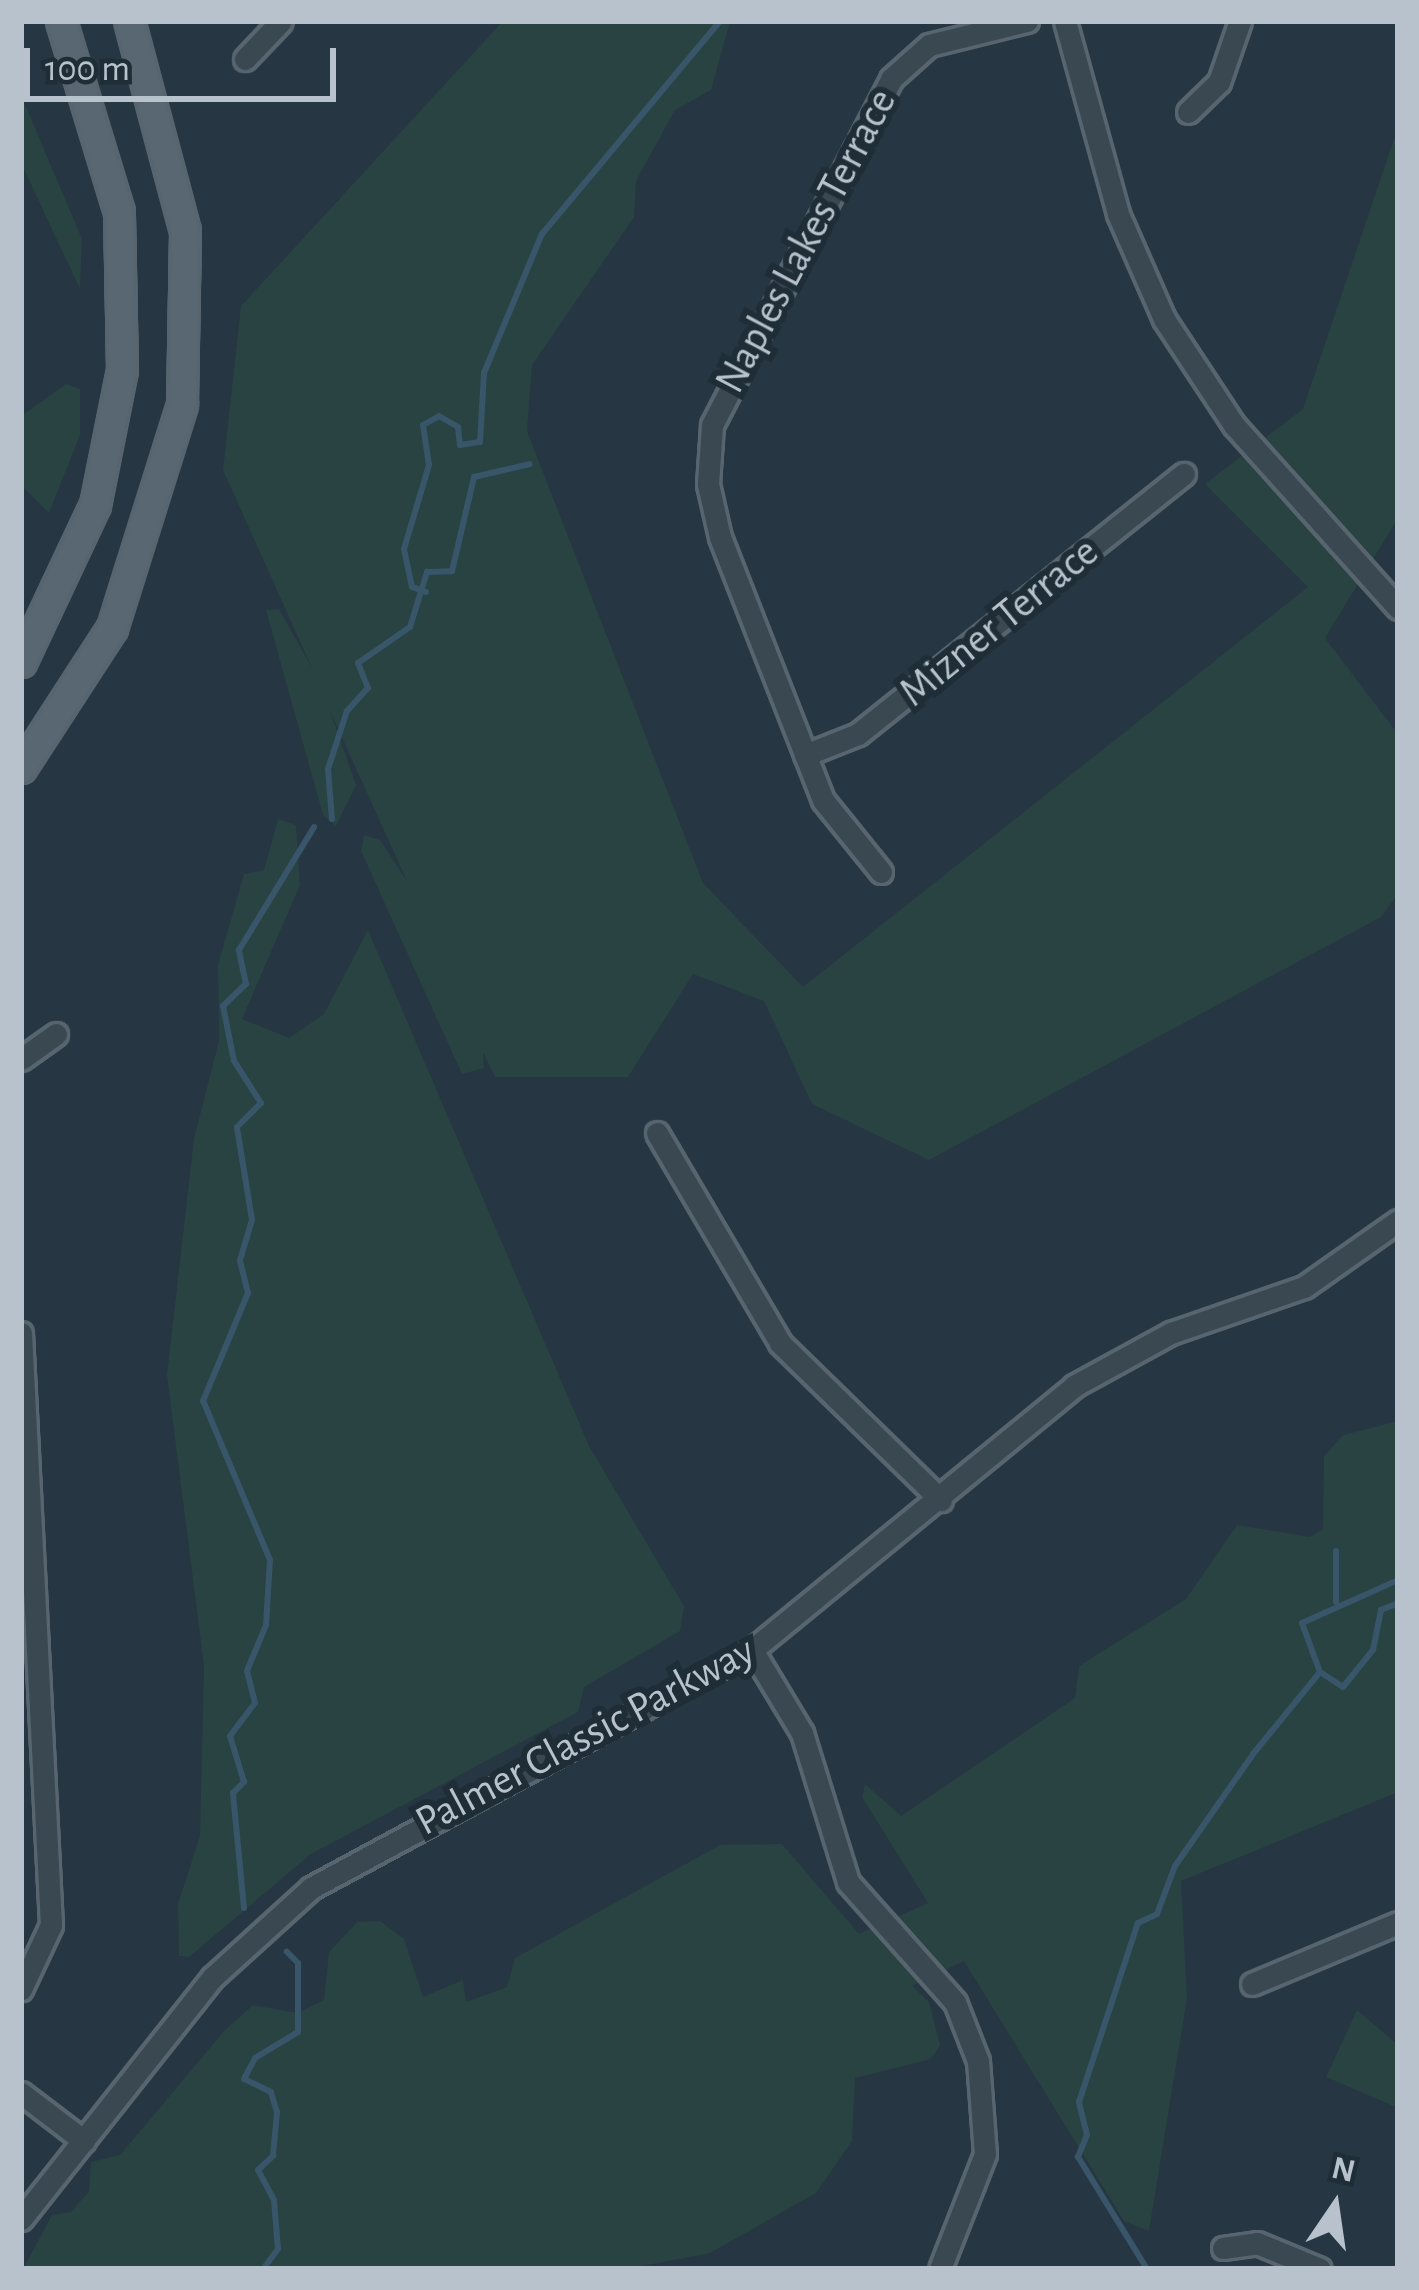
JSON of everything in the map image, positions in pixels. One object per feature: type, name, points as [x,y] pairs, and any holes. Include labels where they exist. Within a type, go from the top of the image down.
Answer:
[{"type":"main road","points":[[21,662],[95,505],[122,370],[118,212],[61,21]]},
{"type":"main road","points":[[21,768],[112,628],[182,404],[185,231],[129,21]]},
{"type":"street","points":[[245,59],[281,21]]},
{"type":"street","name":"Naples Lakes Terrace","points":[[881,872],[824,800],[712,510],[712,425],[891,79],[928,45],[1027,21]]},
{"type":"street","points":[[1065,21],[1118,214],[1164,320],[1234,425],[1398,608]]},
{"type":"street","points":[[1188,112],[1219,82],[1240,21]]},
{"type":"street","name":"Mizner Terrace","points":[[805,755],[857,734],[1184,474]]},
{"type":"street","points":[[21,1058],[56,1034]]},
{"type":"street","points":[[657,1133],[780,1343],[941,1500]]},
{"type":"street","name":"Palmer Classic Parkway","points":[[21,2219],[213,1977],[311,1888],[752,1650],[941,1500],[1073,1386],[1171,1333],[1304,1287],[1398,1221]]},
{"type":"street","points":[[21,1333],[29,1592],[46,1820],[48,1950],[21,1989]]},
{"type":"street","points":[[752,1650],[802,1733],[848,1882],[941,1983],[978,2061],[985,2154],[940,2269]]},
{"type":"street","points":[[21,1821],[46,1820]]},
{"type":"street","points":[[1252,1984],[1398,1923]]},
{"type":"street","points":[[21,2093],[84,2141]]},
{"type":"street","points":[[1223,2248],[1257,2243],[1320,2269]]},
{"type":"green space","points":[[503,21],[730,21],[711,90],[675,110],[636,181],[634,217],[532,365],[527,431],[703,883],[803,987],[1308,587],[1205,484],[1303,409],[1398,127],[1398,518],[1325,638],[1398,734],[1398,894],[1381,917],[929,1160],[812,1104],[764,1001],[693,974],[628,1077],[495,1077],[483,1052],[484,1068],[462,1074],[361,851],[364,835],[380,840],[407,881],[330,711],[356,785],[336,826],[323,815],[266,610],[279,609],[312,668],[223,470],[241,306]]},
{"type":"green space","points":[[21,95],[82,239],[80,289],[21,163]]},
{"type":"green space","points":[[66,384],[80,389],[80,435],[49,513],[21,485],[21,416]]},
{"type":"green space","points":[[278,819],[296,825],[300,885],[242,1019],[289,1038],[324,1014],[368,930],[589,1446],[684,1606],[680,1631],[584,1687],[578,1712],[311,1854],[189,1957],[179,1956],[178,1904],[200,1836],[204,1666],[167,1375],[194,1138],[219,1041],[218,965],[244,874],[264,870]]},
{"type":"green space","points":[[1398,1421],[1398,1792],[1181,1881],[1187,1998],[1149,2231],[1124,2221],[964,1961],[912,1986],[929,2002],[940,2045],[931,2059],[855,2078],[852,2141],[816,2193],[710,2253],[627,2269],[23,2269],[52,2215],[71,2212],[89,2191],[91,2162],[120,2155],[224,2031],[253,2005],[297,2013],[324,2000],[329,1952],[357,1922],[380,1921],[404,1939],[423,1997],[463,1980],[466,2002],[507,1987],[515,1958],[720,1845],[782,1844],[859,1934],[928,1903],[862,1797],[865,1784],[901,1816],[1075,1698],[1079,1666],[1186,1599],[1237,1525],[1310,1537],[1323,1529],[1324,1456],[1343,1435]]},
{"type":"green space","points":[[1357,2010],[1398,2045],[1398,2108],[1326,2077]]},
{"type":"waterway","points":[[426,592],[412,587],[404,549],[429,465],[423,425],[439,416],[458,427],[460,445],[480,442],[484,373],[542,234],[720,21]]},
{"type":"waterway","points":[[332,819],[328,769],[347,711],[368,688],[358,663],[410,627],[427,572],[452,571],[474,477],[530,464]]},
{"type":"waterway","points":[[244,1908],[233,1793],[244,1782],[230,1736],[255,1703],[247,1671],[266,1625],[270,1560],[203,1401],[248,1293],[240,1260],[252,1220],[237,1127],[261,1103],[234,1061],[223,1006],[246,984],[239,950],[314,827]]},
{"type":"waterway","points":[[1336,1551],[1336,1602]]},
{"type":"waterway","points":[[1320,1672],[1302,1623],[1398,1580]]},
{"type":"waterway","points":[[1147,2269],[1078,2157],[1087,2135],[1079,2102],[1138,1923],[1157,1914],[1175,1866],[1253,1754],[1320,1672],[1343,1687],[1373,1650],[1381,1610],[1398,1603]]},
{"type":"waterway","points":[[263,2269],[278,2249],[274,2200],[258,2170],[273,2156],[277,2112],[271,2092],[244,2079],[255,2058],[298,2032],[298,1963],[287,1952]]}]
